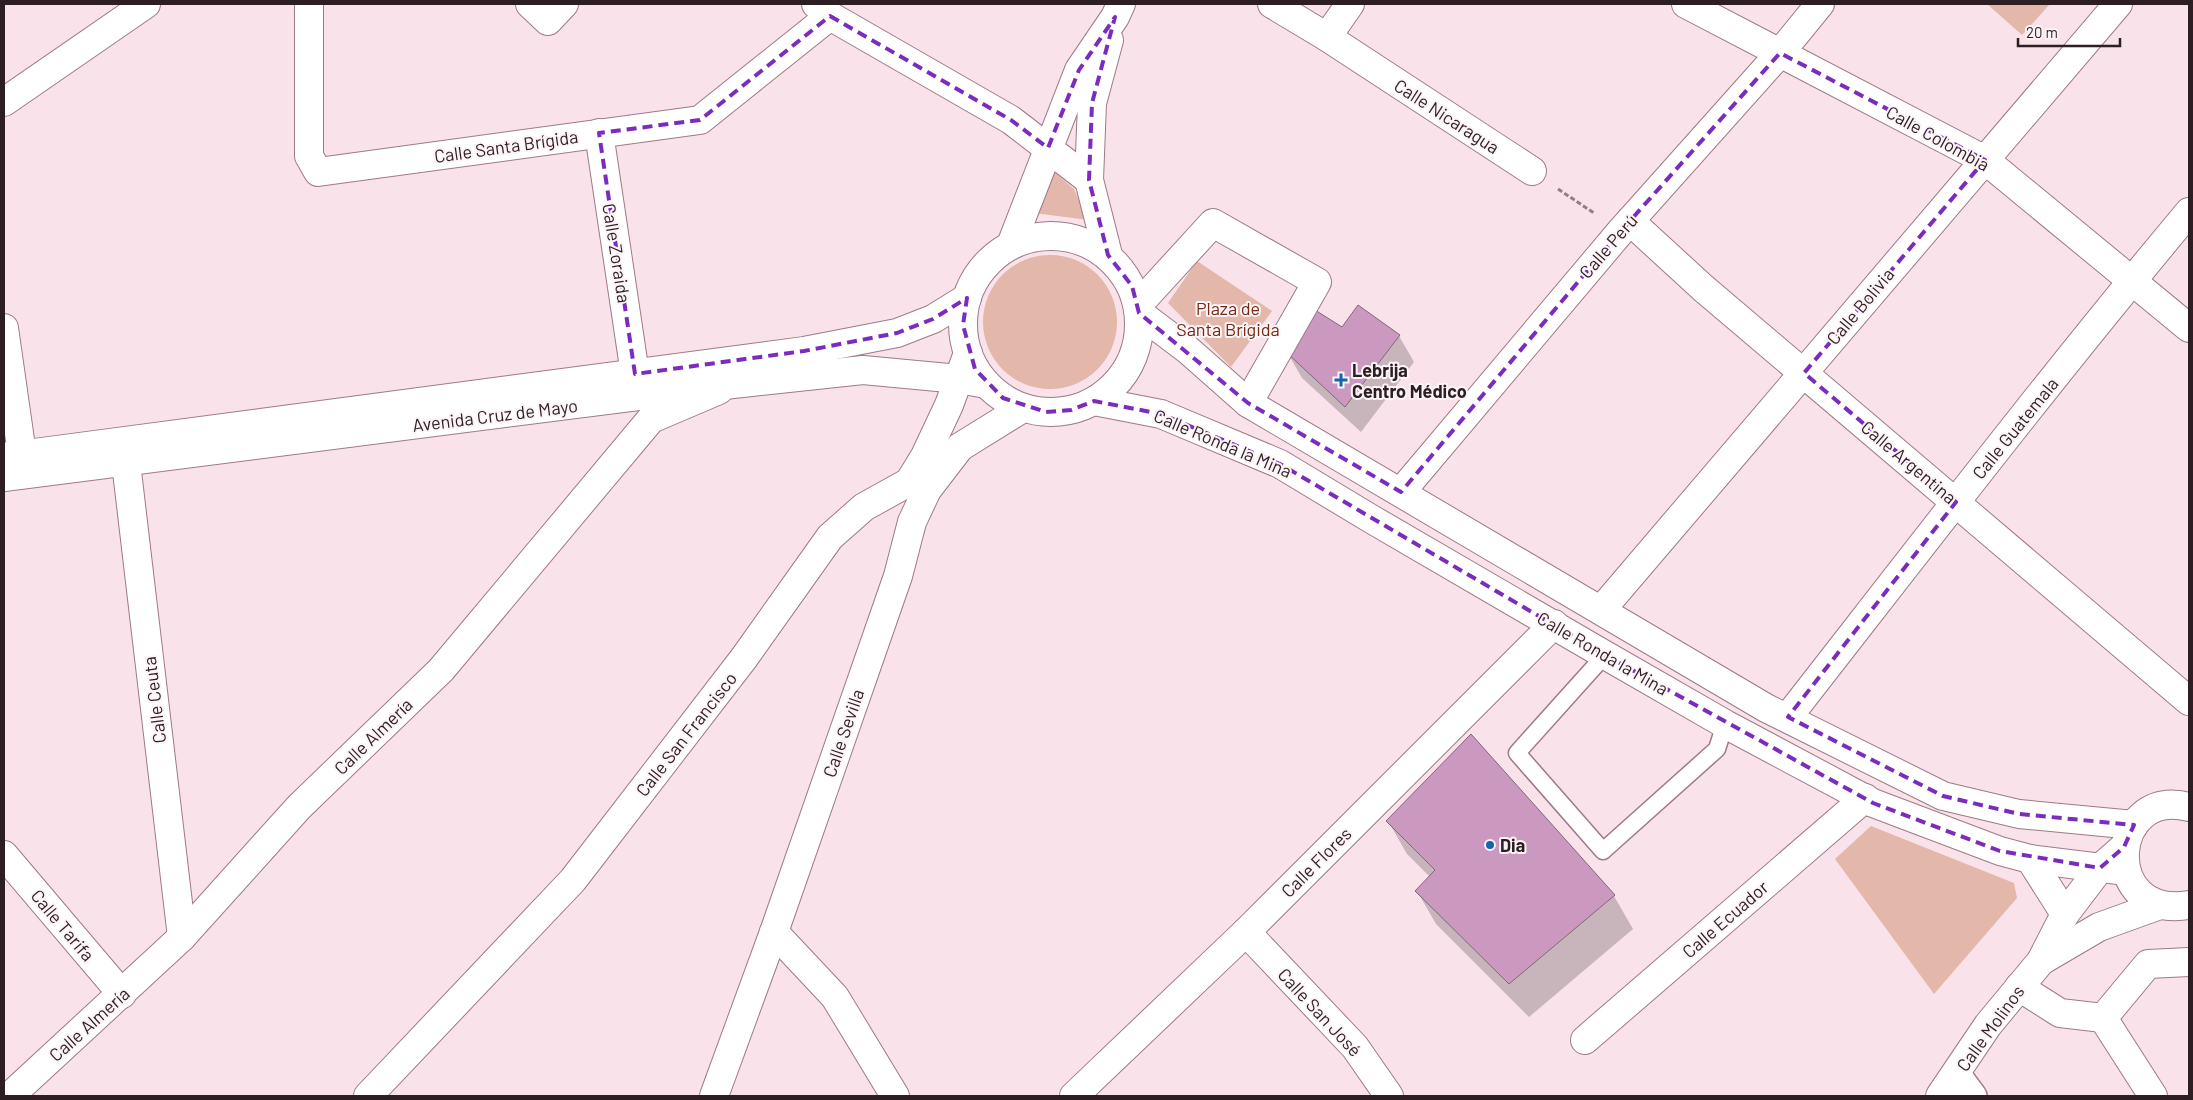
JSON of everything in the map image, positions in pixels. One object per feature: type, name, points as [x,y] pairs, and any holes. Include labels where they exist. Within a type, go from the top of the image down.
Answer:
[{"type":"street","points":[[4,102],[146,4]]},
{"type":"street","name":"Calle Santa Brígida","points":[[309,4],[309,156],[318,172],[700,120],[823,10]]},
{"type":"street","name":"Calle Nicaragua","points":[[1272,4],[1327,37],[1532,171]]},
{"type":"street","points":[[1327,37],[1350,4]]},
{"type":"street","name":"Calle Colombia","points":[[1686,4],[1985,160],[2189,328]]},
{"type":"street","name":"Calle Perú","points":[[1401,492],[1625,226],[1780,53],[1820,4]]},
{"type":"street","name":"Calle Bolivia","points":[[1602,610],[2118,4]]},
{"type":"street","points":[[823,10],[1011,120],[1089,180]]},
{"type":"street","points":[[1011,245],[1079,70],[1118,10]]},
{"type":"street","points":[[1108,255],[1089,180],[1092,103],[1118,10]]},
{"type":"street","name":"Calle Zoraida","points":[[599,133],[635,374]]},
{"type":"street","name":"Calle Guatemala","points":[[1788,717],[2132,280],[2189,212]]},
{"type":"street","points":[[1139,309],[1213,223],[1317,282],[1248,403]]},
{"type":"street","name":"Calle Argentina","points":[[1625,226],[1703,288],[1804,373],[2189,701]]},
{"type":"street","points":[[1061,236],[1086,242],[1108,255],[1121,269],[1132,286],[1139,309],[1139,339],[1130,364],[1115,385],[1094,401],[1071,410],[1046,412],[1023,408],[1003,398],[986,384],[975,369],[968,353],[963,325],[967,298],[977,277],[992,258],[1011,245],[1036,237],[1061,236]]},
{"type":"street","name":"Avenida Cruz de Mayo","points":[[13,456],[804,351],[897,333],[933,319],[967,298]]},
{"type":"street","name":"Calle Ronda la Mina","points":[[1139,309],[1248,403],[1766,708],[1788,717],[1943,796],[2019,814],[2121,853]]},
{"type":"street","points":[[4,328],[13,456]]},
{"type":"street","name":"Calle San Francisco","points":[[368,1096],[573,880],[744,658],[830,537],[864,508],[909,482],[925,456],[949,406],[968,353]]},
{"type":"street","name":"Avenida Cruz de Mayo","points":[[4,477],[126,463],[733,384],[863,370],[958,379],[986,384]]},
{"type":"street","name":"Calle Almería","points":[[10,1096],[182,937],[299,807],[441,670],[651,419],[733,384]]},
{"type":"street","name":"Calle Ronda la Mina","points":[[1094,401],[1161,414],[1280,464],[1554,624],[1605,656],[1726,724],[1865,798],[2000,851],[2030,859],[2121,853]]},
{"type":"street","name":"Calle Sevilla","points":[[714,1096],[774,932],[898,576],[912,522],[928,490],[960,448],[1023,408]]},
{"type":"street","name":"Calle Ceuta","points":[[126,463],[182,937]]},
{"type":"street","name":"Calle Flores","points":[[1074,1096],[1246,932],[1554,624]]},
{"type":"street","name":"Calle Ecuador","points":[[1585,1040],[1865,798]]},
{"type":"street","name":"Calle Molinos","points":[[1940,1096],[1988,1025],[2041,962],[2065,914],[2121,853],[2146,813],[2186,799]]},
{"type":"street","points":[[2121,853],[2133,886],[2145,897],[2160,905],[2174,907],[2189,905]]},
{"type":"street","name":"Calle Tarifa","points":[[4,855],[122,994]]},
{"type":"street","points":[[2030,859],[2065,914]]},
{"type":"street","name":"Calle Molinos","points":[[2041,962],[2099,927],[2160,905]]},
{"type":"street","points":[[774,932],[834,997],[896,1096]]},
{"type":"street","name":"Calle San José","points":[[1246,932],[1355,1047],[1389,1096]]},
{"type":"street","points":[[2103,1018],[2148,964],[2189,962]]},
{"type":"street","points":[[2019,987],[2060,1013],[2103,1018]]},
{"type":"street","points":[[2103,1018],[2152,1096]]},
{"type":"street","points":[[1957,1072],[1974,1096]]},
{"type":"lane","points":[[1605,656],[1517,752],[1603,850],[1717,749],[1726,724]]},
{"type":"path","points":[[1532,171],[1625,226]]},
{"type":"highlighted area","points":[[830,16],[1011,120],[1048,148],[1079,70],[1115,17],[1092,103],[1089,180],[1108,255],[1132,286],[1139,313],[1248,403],[1401,492],[1621,231],[1780,53],[1985,160],[1804,373],[1956,502],[1788,717],[1943,796],[2019,814],[2134,825],[2124,847],[2100,868],[2000,851],[1873,803],[1605,655],[1280,464],[1161,414],[1094,401],[1071,410],[1046,412],[1003,398],[975,369],[963,325],[967,298],[933,319],[897,333],[804,351],[635,374],[599,133],[700,120]]},
{"type":"green space","points":[[1987,4],[2050,4],[2022,35]]},
{"type":"green space","points":[[1053,171],[1074,189],[1088,220],[1034,213]]},
{"type":"green space","points":[[1050,255],[1076,260],[1087,266],[1097,275],[1106,285],[1112,296],[1117,322],[1112,348],[1106,359],[1097,369],[1087,378],[1076,384],[1050,389],[1024,384],[1013,378],[1003,369],[994,359],[988,348],[983,322],[988,296],[994,285],[1003,275],[1013,266],[1024,260]]},
{"type":"green space","name":"Plaza de Santa Brígida","points":[[1197,261],[1272,311],[1231,367],[1168,303]]},
{"type":"green space","points":[[1871,826],[2014,883],[2017,898],[1934,994],[1835,859]]},
{"type":"building","name":"Lebrija Centro Médico","points":[[1358,305],[1400,335],[1345,407],[1286,352],[1315,310],[1342,327]]},
{"type":"building","name":"Dia","points":[[1471,734],[1615,895],[1509,984],[1415,891],[1435,870],[1386,821]]},
{"type":"place","name":"Lebrija Centro Médico","points":[[1341,380]]},
{"type":"place","name":"Dia","points":[[1490,845]]}]
